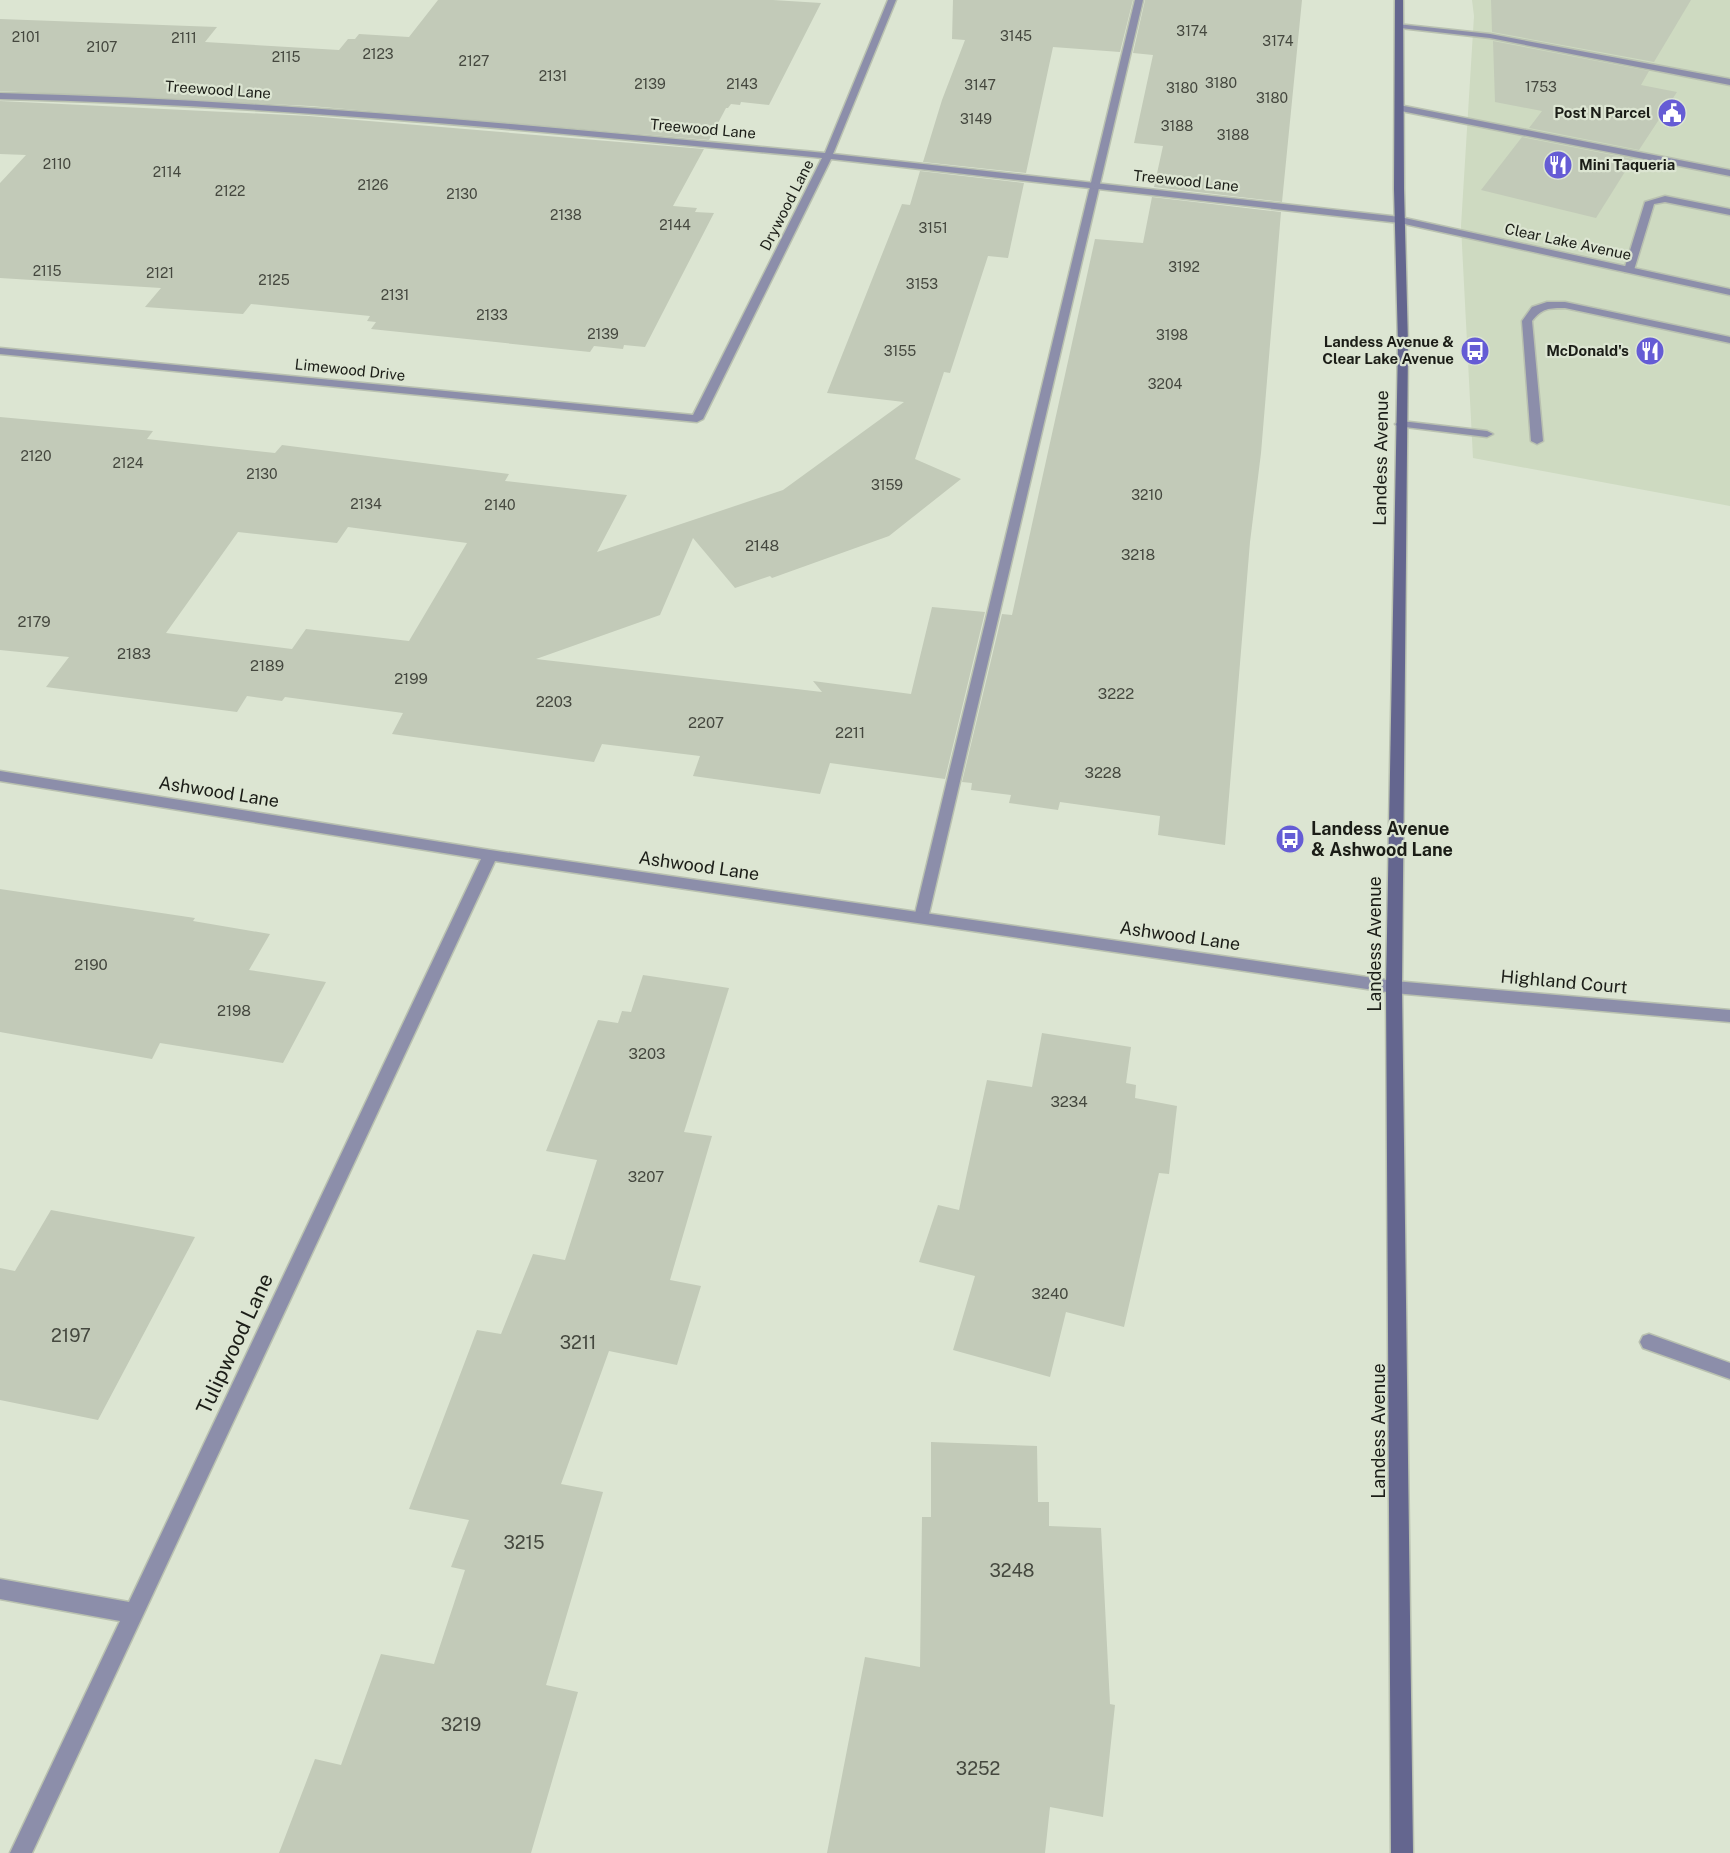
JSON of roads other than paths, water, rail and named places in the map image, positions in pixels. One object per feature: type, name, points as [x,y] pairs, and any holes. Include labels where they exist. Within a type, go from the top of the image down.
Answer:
[{"type":"main road","name":"Landess Avenue","points":[[1399,0],[1400,220],[1403,312],[1394,987],[1402,1853]]},
{"type":"street","name":"Drywood Lane","points":[[697,419],[828,156],[892,0]]},
{"type":"street","points":[[921,918],[1139,0]]},
{"type":"street","points":[[1400,26],[1490,36],[1730,82]]},
{"type":"street","name":"Treewood Lane","points":[[0,96],[134,99],[459,121],[828,156],[1400,220]]},
{"type":"street","points":[[1399,108],[1730,173]]},
{"type":"street","points":[[1629,270],[1650,202],[1665,199],[1730,212]]},
{"type":"street","name":"Clear Lake Avenue","points":[[1400,220],[1730,292]]},
{"type":"street","points":[[1537,441],[1527,321],[1536,309],[1547,305],[1588,308],[1730,340]]},
{"type":"street","name":"Limewood Drive","points":[[0,351],[697,419]]},
{"type":"street","points":[[1401,424],[1487,434]]},
{"type":"street","name":"Ashwood Lane","points":[[0,776],[490,855],[1394,987]]},
{"type":"street","name":"Tulipwood Lane","points":[[21,1853],[490,855]]},
{"type":"street","name":"Highland Court","points":[[1394,987],[1730,1016]]},
{"type":"street","points":[[1649,1342],[1730,1371]]},
{"type":"street","points":[[0,1589],[133,1613]]},
{"type":"place","name":"Post N Parcel","points":[[1672,113]]},
{"type":"place","name":"Mini Taqueria","points":[[1558,165]]},
{"type":"place","name":"Landess Avenue & Clear Lake Avenue","points":[[1475,351]]},
{"type":"place","name":"McDonald's","points":[[1650,351]]},
{"type":"place","name":"Landess Avenue & Ashwood Lane","points":[[1290,839]]}]
